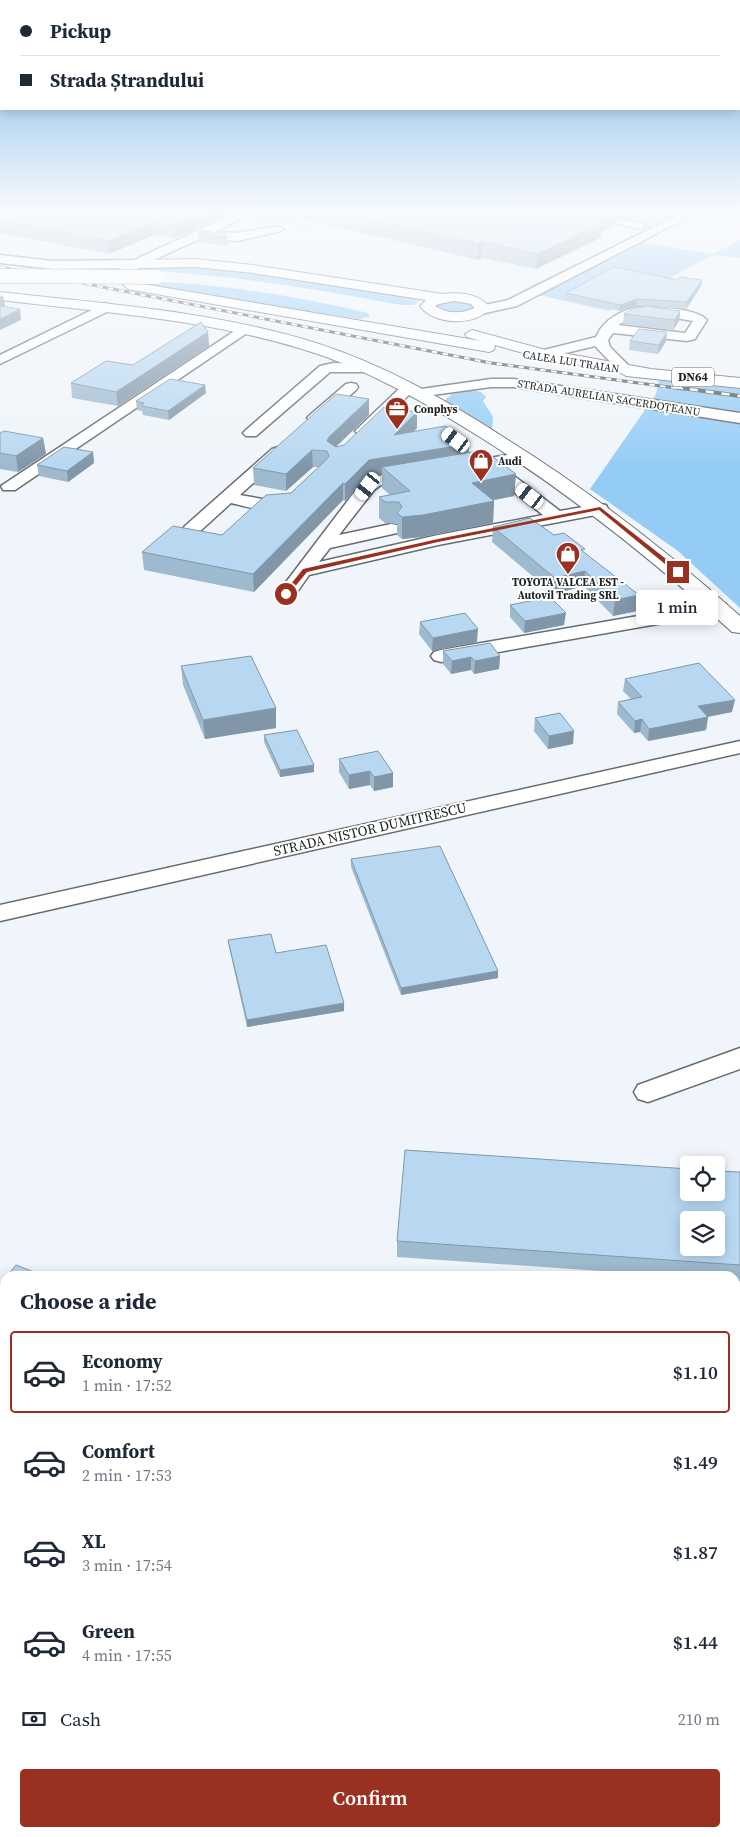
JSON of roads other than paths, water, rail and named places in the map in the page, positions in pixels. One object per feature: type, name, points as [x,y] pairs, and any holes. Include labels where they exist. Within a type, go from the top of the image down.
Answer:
[{"type":"main road","points":[[7,297],[106,307],[242,330],[308,346],[369,368],[413,390],[525,457],[600,509],[692,583],[740,627]]},
{"type":"main road","points":[[64,297],[106,307]]},
{"type":"main road","points":[[197,297],[489,347]]},
{"type":"main road","points":[[376,297],[424,307],[440,314],[474,308]]},
{"type":"main road","name":"CALEA LUI TRAIAN","points":[[424,307],[475,335],[545,354],[645,372]]},
{"type":"main road","points":[[474,308],[464,325],[468,331],[475,335]]},
{"type":"main road","name":"CALEA LUI TRAIAN","points":[[364,325],[380,320],[378,313],[489,347],[562,364],[740,383]]},
{"type":"street","points":[[474,308],[504,306],[525,297]]},
{"type":"street","points":[[0,360],[106,307]]},
{"type":"street","points":[[545,354],[603,335],[618,329],[687,337],[690,336],[700,320],[695,317],[634,310],[618,316],[603,335],[603,348],[623,367]]},
{"type":"street","points":[[9,486],[242,330]]},
{"type":"street","points":[[308,346],[309,352],[332,367]]},
{"type":"street","points":[[251,433],[301,392],[324,369],[332,367],[369,368]]},
{"type":"street","name":"STRADA AURELIAN SACERDOȚEANU","points":[[413,390],[491,383],[514,383],[740,418]]},
{"type":"street","points":[[304,428],[351,387]]},
{"type":"street","points":[[350,444],[384,410],[413,390]]},
{"type":"street","points":[[332,403],[350,406]]},
{"type":"street","points":[[367,408],[384,410]]},
{"type":"street","points":[[191,530],[290,441]]},
{"type":"street","points":[[472,452],[557,517]]},
{"type":"street","points":[[451,469],[525,457]]},
{"type":"street","points":[[286,594],[373,483],[432,472]]},
{"type":"street","points":[[227,497],[279,506],[284,505],[299,491]]},
{"type":"street","points":[[305,571],[438,540],[600,509]]},
{"type":"street","points":[[325,544],[391,529]]},
{"type":"street","points":[[361,575],[444,556],[447,553],[446,548],[438,540]]},
{"type":"street","points":[[441,656],[719,608]]},
{"type":"street","name":"STRADA NISTOR DUMITRESCU","points":[[0,913],[740,747]]},
{"type":"street","points":[[648,1092],[740,1058]]},
{"type":"railway","points":[[152,297],[491,363],[683,389]]},
{"type":"railway","points":[[674,387],[740,396]]},
{"type":"place","name":"Conphys","points":[[397,430]]},
{"type":"place","name":"Audi","points":[[481,482]]},
{"type":"place","name":"TOYOTA VALCEA EST - Autovil Trading SRL","points":[[568,575]]}]
